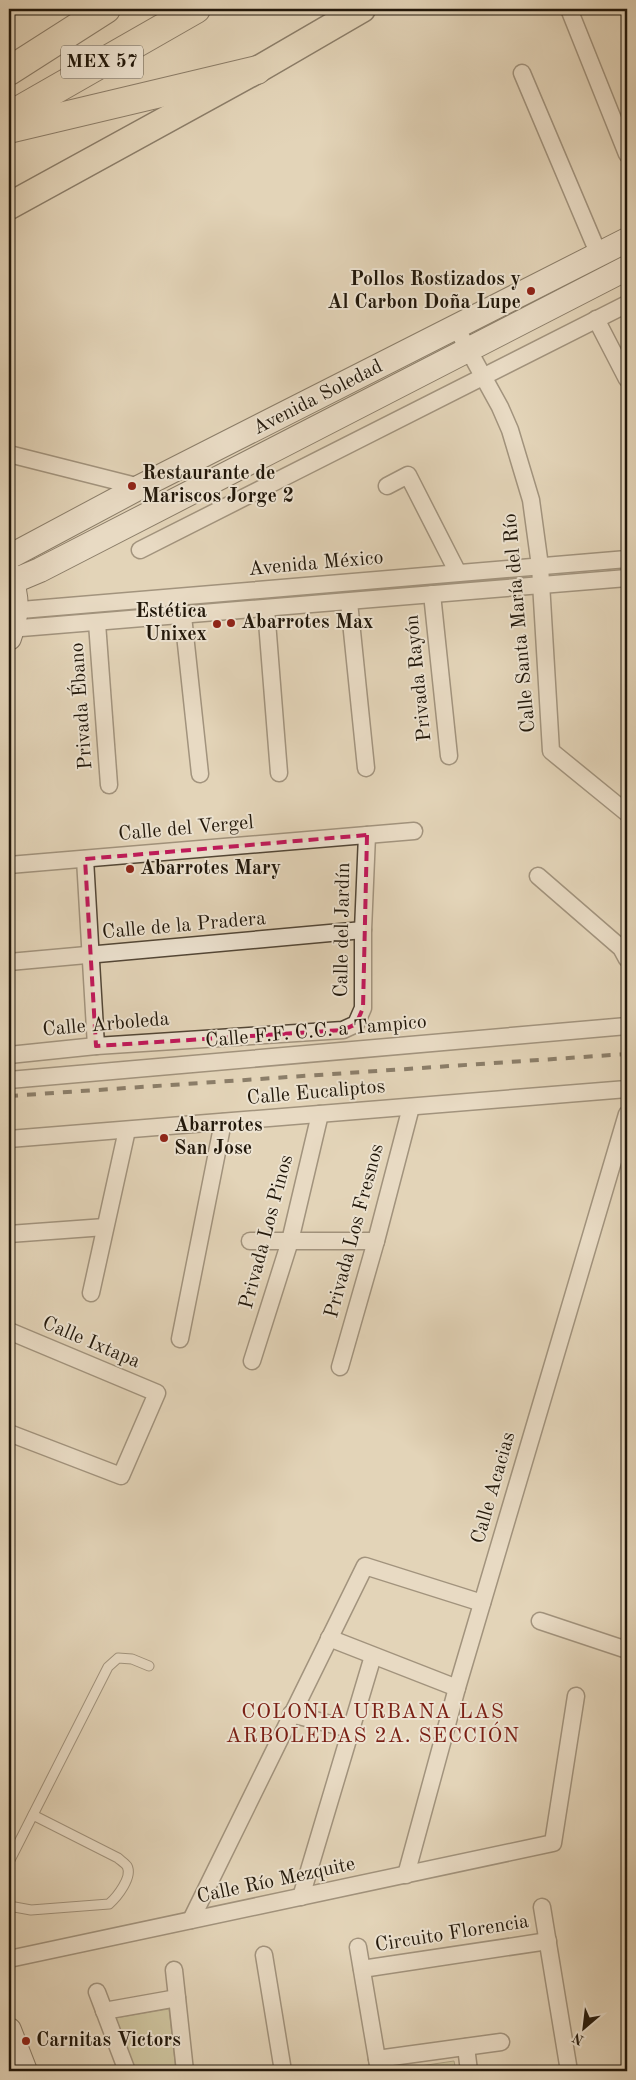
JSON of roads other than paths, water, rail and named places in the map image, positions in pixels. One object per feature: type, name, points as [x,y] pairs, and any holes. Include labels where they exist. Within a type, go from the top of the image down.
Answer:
[{"type":"highway","name":"MEX 57","points":[[9,71],[106,9]]},
{"type":"highway","name":"MEX 57","points":[[9,116],[196,9]]},
{"type":"highway","points":[[9,62],[77,26]]},
{"type":"highway","points":[[9,129],[258,70]]},
{"type":"main road","points":[[9,206],[258,70],[362,9]]},
{"type":"street","points":[[569,9],[627,154]]},
{"type":"street","points":[[522,73],[599,255]]},
{"type":"street","name":"Avenida Soledad","points":[[10,580],[244,465],[462,339],[599,255],[627,240]]},
{"type":"street","name":"Avenida Soledad","points":[[9,557],[140,487],[462,339],[627,268]]},
{"type":"street","points":[[140,550],[627,304]]},
{"type":"street","points":[[596,319],[627,379]]},
{"type":"street","name":"Calle Santa María del Río","points":[[462,339],[500,407],[522,467],[536,529],[551,751],[627,813]]},
{"type":"street","points":[[9,454],[140,487]]},
{"type":"street","points":[[244,465],[261,488]]},
{"type":"street","points":[[387,486],[408,475],[458,574]]},
{"type":"street","name":"Avenida México","points":[[11,624],[458,574],[627,559]]},
{"type":"street","name":"Avenida México","points":[[11,624],[97,623],[627,578]]},
{"type":"street","points":[[10,580],[17,597],[11,624]]},
{"type":"street","name":"Privada Rayón","points":[[432,594],[449,756]]},
{"type":"street","points":[[349,602],[366,768]]},
{"type":"street","points":[[266,609],[279,773]]},
{"type":"street","points":[[183,616],[200,774]]},
{"type":"street","name":"Privada Ébano","points":[[97,623],[109,785]]},
{"type":"street","name":"Calle del Vergel","points":[[9,865],[414,831]]},
{"type":"street","name":"Calle del Jardín","points":[[356,1024],[363,1008],[363,930],[367,835]]},
{"type":"street","points":[[85,859],[96,1046]]},
{"type":"street","points":[[538,876],[621,948],[627,959]]},
{"type":"street","name":"Calle de la Pradera","points":[[9,962],[363,930]]},
{"type":"street","name":"Calle Arboleda","points":[[9,1055],[96,1046],[342,1030],[356,1024]]},
{"type":"street","name":"Calle F.F. C.C. a Tampico","points":[[9,1080],[627,1026]]},
{"type":"street","name":"Calle Eucaliptos","points":[[9,1139],[627,1089]]},
{"type":"street","name":"Privada Los Fresnos","points":[[340,1367],[376,1241],[411,1106]]},
{"type":"street","name":"Privada Los Pinos","points":[[252,1361],[290,1241],[320,1114]]},
{"type":"street","name":"Calle Acacias","points":[[406,1875],[457,1688],[627,1114]]},
{"type":"street","points":[[180,1339],[223,1122]]},
{"type":"street","points":[[91,1292],[127,1130]]},
{"type":"street","points":[[9,1234],[105,1227]]},
{"type":"street","points":[[250,1241],[376,1241]]},
{"type":"street","name":"Calle Ixtapa","points":[[9,1331],[157,1393],[121,1476],[9,1433]]},
{"type":"street","points":[[191,1920],[364,1566],[482,1603]]},
{"type":"street","points":[[540,1621],[627,1650]]},
{"type":"street","points":[[329,1638],[457,1688]]},
{"type":"street","points":[[300,1897],[373,1656]]},
{"type":"street","name":"Calle Río Mezquite","points":[[9,1960],[553,1844],[576,1696]]},
{"type":"street","points":[[292,1714],[350,1729]]},
{"type":"street","name":"Circuito Florencia","points":[[542,1907],[569,2071]]},
{"type":"street","name":"Circuito Florencia","points":[[362,1969],[548,1940]]},
{"type":"street","name":"Circuito Florencia","points":[[358,1947],[378,2065]]},
{"type":"street","points":[[264,1955],[283,2071]]},
{"type":"street","points":[[174,1970],[185,2071]]},
{"type":"street","points":[[97,1992],[127,2071]]},
{"type":"street","points":[[104,2011],[177,1998]]},
{"type":"street","points":[[9,2034],[25,2071]]},
{"type":"street","points":[[378,2065],[466,2047],[501,2042]]},
{"type":"street","points":[[466,2047],[469,2071]]},
{"type":"lane","points":[[9,1862],[108,1667],[118,1658],[132,1659],[149,1666]]},
{"type":"lane","points":[[9,1906],[31,1910],[109,1904],[118,1897],[128,1873],[127,1865],[118,1858],[33,1815]]},
{"type":"railway","points":[[9,1096],[627,1054]]},
{"type":"place","name":"Pollos Rostizados y Al Carbon Doña Lupe","points":[[531,291]]},
{"type":"place","name":"Restaurante de Mariscos Jorge 2","points":[[132,486]]},
{"type":"place","name":"Abarrotes Max","points":[[231,623]]},
{"type":"place","name":"Estética Unixex","points":[[217,624]]},
{"type":"place","name":"Abarrotes Mary","points":[[130,869]]},
{"type":"place","name":"Abarrotes San Jose","points":[[164,1138]]},
{"type":"place","name":"Carnitas Victors","points":[[26,2041]]},
{"type":"district","name":"COLONIA URBANA LAS ARBOLEDAS 2A. SECCIÓN","points":[[373,1724]]}]
